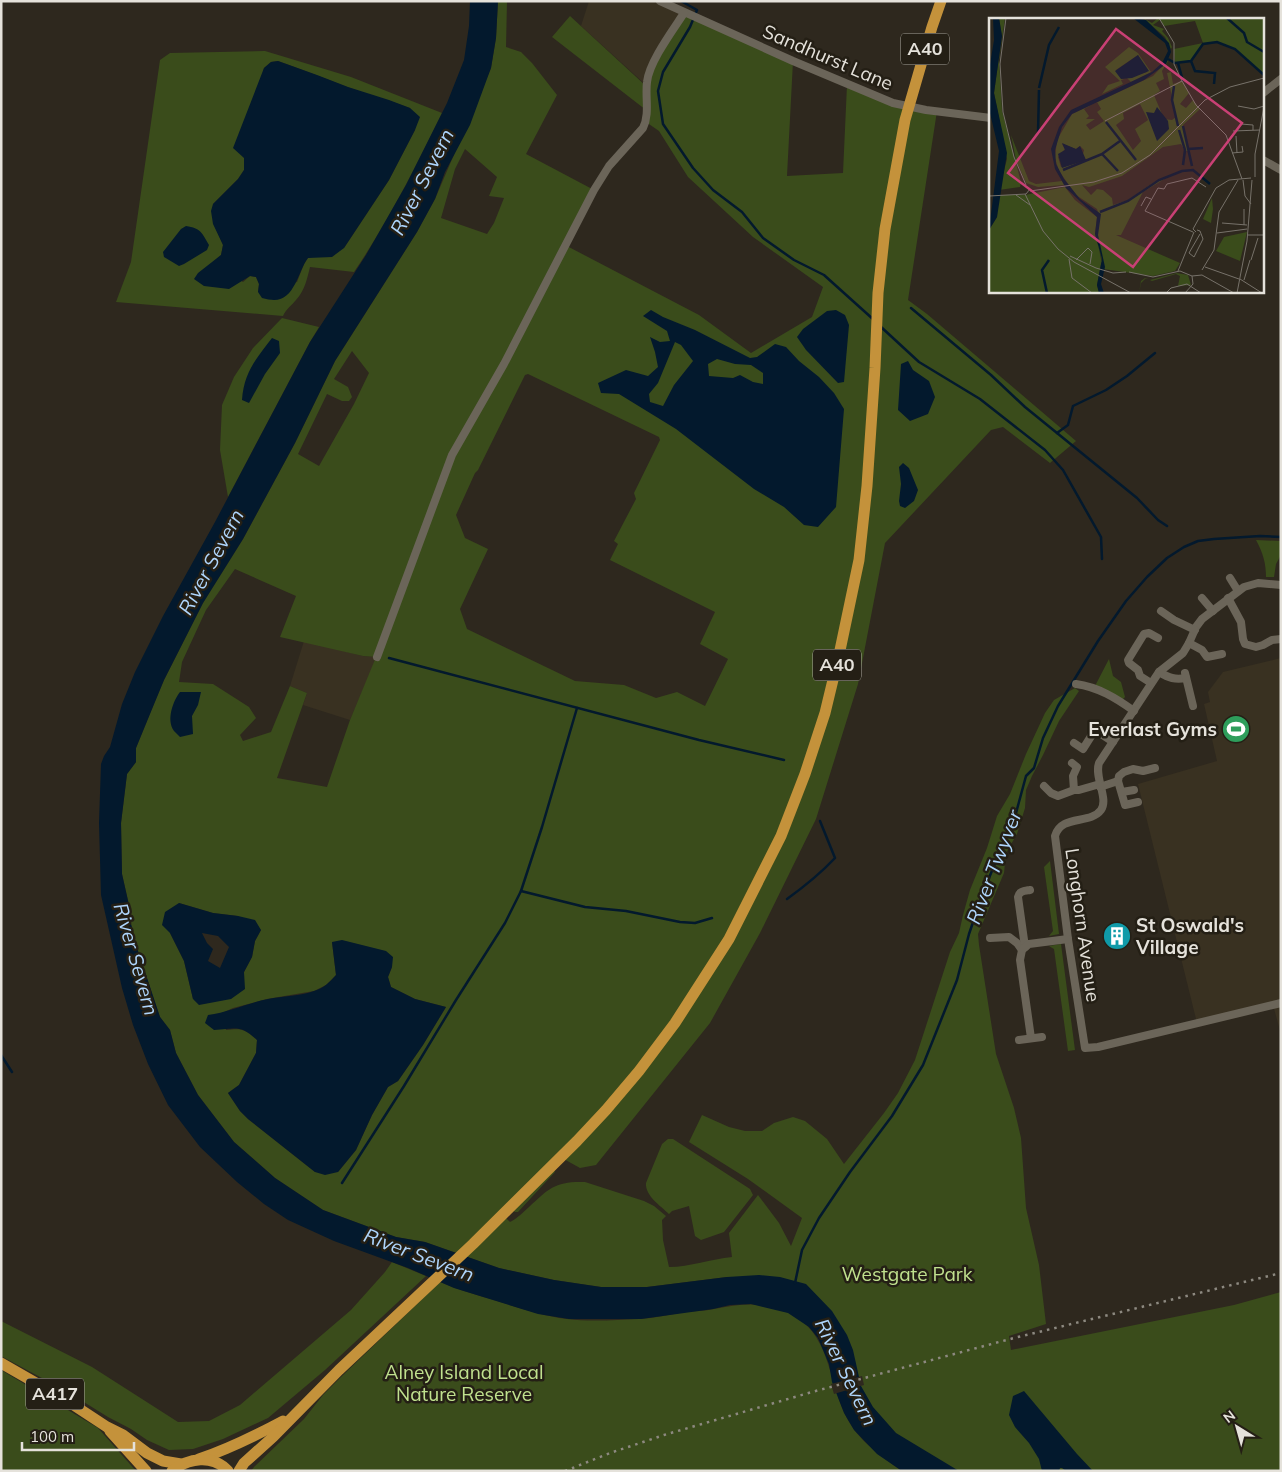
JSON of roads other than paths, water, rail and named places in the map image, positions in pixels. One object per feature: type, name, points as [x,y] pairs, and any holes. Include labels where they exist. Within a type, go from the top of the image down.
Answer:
[{"type":"highway","name":"A40","points":[[239,1471],[244,1462],[473,1244],[606,1110],[639,1071],[675,1023],[729,939],[780,836],[805,774],[825,713],[858,560],[868,476],[880,275],[885,229],[905,120],[941,1]]},
{"type":"highway","name":"A417","points":[[1,1363],[69,1402],[107,1428],[123,1435],[152,1456],[177,1467]]},
{"type":"highway","name":"A40","points":[[177,1467],[255,1437],[293,1415]]},
{"type":"highway","name":"A417","points":[[107,1428],[146,1471]]},
{"type":"highway","points":[[199,1459],[219,1463],[228,1471]]},
{"type":"street","name":"Sandhurst Lane","points":[[660,1],[847,85],[893,103],[926,110],[989,118]]},
{"type":"street","points":[[377,657],[452,455],[504,364],[594,190],[609,166],[643,128],[646,122],[647,80],[653,64],[684,13]]},
{"type":"street","points":[[1264,92],[1281,79]]},
{"type":"street","points":[[1264,161],[1281,170]]},
{"type":"street","points":[[1230,578],[1238,591]]},
{"type":"street","name":"Longhorn Avenue","points":[[1281,585],[1258,583],[1244,587],[1202,619],[1183,653],[1159,672],[1099,763],[1097,768],[1104,804],[1101,810],[1096,814],[1063,824],[1056,831],[1055,836],[1068,939],[1085,1048],[1098,1047],[1281,1003]]},
{"type":"street","points":[[1202,598],[1213,611]]},
{"type":"street","points":[[1228,598],[1241,622],[1243,640],[1246,644],[1256,647],[1272,640],[1281,639]]},
{"type":"street","points":[[1161,611],[1174,620],[1195,630]]},
{"type":"street","points":[[1151,683],[1140,676],[1138,670],[1128,660],[1144,634],[1149,632],[1158,638]]},
{"type":"street","points":[[1189,643],[1202,650],[1207,657],[1222,654]]},
{"type":"street","points":[[1159,672],[1175,680],[1186,675],[1193,706]]},
{"type":"street","points":[[1076,684],[1091,686],[1104,692],[1134,711]]},
{"type":"street","points":[[1074,743],[1083,749],[1095,730],[1112,742]]},
{"type":"street","points":[[1072,763],[1077,767],[1073,776],[1074,790]]},
{"type":"street","points":[[1138,802],[1125,806],[1118,781],[1119,776],[1133,769],[1143,771],[1155,768]]},
{"type":"street","points":[[1044,786],[1051,793],[1058,796],[1074,790],[1118,781]]},
{"type":"street","points":[[1122,792],[1134,790]]},
{"type":"street","points":[[1030,890],[1022,891],[1018,897],[1023,948],[1020,960],[1031,1038]]},
{"type":"street","points":[[990,938],[1009,937],[1023,948]]},
{"type":"street","points":[[1023,948],[1030,944],[1068,939]]},
{"type":"street","points":[[1019,1040],[1042,1037]]},
{"type":"water","name":"River Severn","points":[[470,1],[498,1],[496,38],[491,68],[470,125],[445,172],[435,199],[417,232],[335,361],[295,443],[243,539],[203,603],[164,680],[136,748],[136,762],[127,774],[121,823],[122,874],[129,905],[128,912],[137,948],[160,1017],[170,1030],[176,1053],[198,1095],[234,1142],[275,1178],[323,1210],[396,1237],[425,1242],[499,1268],[554,1280],[601,1287],[647,1287],[759,1275],[780,1277],[806,1284],[832,1311],[847,1335],[853,1350],[861,1386],[873,1407],[896,1433],[959,1471],[902,1471],[877,1454],[854,1430],[844,1413],[832,1382],[829,1364],[818,1338],[809,1327],[788,1313],[751,1304],[730,1305],[641,1319],[569,1319],[538,1314],[454,1288],[408,1268],[334,1241],[288,1220],[264,1204],[237,1182],[200,1147],[168,1105],[148,1064],[133,1025],[122,988],[101,895],[99,823],[101,764],[110,747],[122,704],[135,672],[163,616],[310,342],[366,255],[406,185],[447,103],[464,60],[469,26]]},
{"type":"water","points":[[278,61],[410,108],[420,117],[389,180],[344,248],[332,257],[308,258],[295,284],[287,295],[281,299],[274,300],[262,298],[258,292],[259,284],[256,277],[250,276],[229,289],[204,286],[194,279],[198,273],[221,255],[223,245],[213,224],[211,211],[213,204],[238,179],[244,170],[244,158],[233,148],[264,68],[271,62]]},
{"type":"water","points":[[186,226],[195,228],[200,232],[209,245],[207,250],[179,266],[164,257],[163,252],[181,229]]},
{"type":"water","points":[[651,310],[750,358],[757,357],[775,344],[786,347],[834,393],[844,409],[836,507],[818,527],[804,525],[784,507],[754,489],[676,429],[619,394],[601,393],[598,383],[626,370],[648,376],[658,367],[650,337],[660,342],[670,341],[667,331],[643,316]],"holes":[[[675,342],[681,345],[693,361],[674,385],[663,406],[650,402],[649,394],[658,383]],[[717,359],[735,364],[751,365],[763,373],[763,384],[753,382],[740,375],[733,378],[709,376],[708,364]]]},
{"type":"water","points":[[836,310],[845,315],[849,325],[844,382],[838,383],[806,350],[797,337],[803,329],[827,311]]},
{"type":"water","points":[[272,338],[279,341],[280,353],[265,374],[249,403],[242,400],[245,381],[252,366]]},
{"type":"water","points":[[908,361],[913,370],[929,381],[935,397],[928,414],[910,421],[898,410],[901,364]]},
{"type":"water","points":[[903,463],[909,468],[918,490],[914,501],[905,508],[900,506],[899,501],[901,484],[899,467]]},
{"type":"water","points":[[180,692],[201,692],[198,705],[192,716],[193,734],[180,737],[172,727],[171,716],[173,705]]},
{"type":"water","points":[[179,903],[213,913],[255,920],[261,930],[255,941],[252,957],[244,972],[245,989],[231,999],[199,1005],[193,999],[184,961],[170,933],[162,925],[165,912]],"holes":[[[202,933],[218,936],[229,947],[220,968],[208,961],[213,949],[207,943]]]},
{"type":"water","points":[[342,940],[386,951],[393,957],[388,977],[391,987],[415,999],[446,1007],[398,1081],[388,1087],[372,1115],[356,1150],[338,1172],[325,1175],[315,1172],[248,1119],[228,1093],[239,1085],[256,1053],[257,1040],[242,1030],[214,1030],[205,1023],[208,1015],[268,999],[318,990],[336,975],[332,942]]},
{"type":"water","points":[[1024,1391],[1093,1471],[1066,1471],[1060,1468],[1059,1471],[1042,1471],[1039,1459],[1029,1443],[1015,1427],[1009,1415],[1013,1396]]},
{"type":"waterway","points":[[681,1],[697,10],[690,27],[663,72],[658,91],[663,124],[693,168],[713,190],[742,212],[763,238],[794,260],[824,275],[874,320]]},
{"type":"waterway","points":[[911,308],[991,375],[1025,407],[1137,498],[1158,520],[1167,526]]},
{"type":"waterway","points":[[880,326],[919,362],[980,399],[1045,450],[1063,470],[1101,537],[1102,559]]},
{"type":"waterway","points":[[1057,433],[1068,425],[1073,406],[1106,390],[1155,353]]},
{"type":"waterway","name":"River Twyver","points":[[795,1283],[802,1250],[819,1218],[850,1172],[892,1116],[923,1065],[957,980],[969,934],[984,890],[1016,813],[1026,776],[1034,768],[1043,738],[1058,706],[1098,641],[1126,601],[1147,577],[1167,558],[1184,547],[1198,541],[1214,539],[1260,536],[1281,537]]},
{"type":"waterway","points":[[389,658],[699,740],[784,760]]},
{"type":"waterway","points":[[521,891],[577,708]]},
{"type":"waterway","points":[[787,899],[812,880],[835,858],[820,821]]},
{"type":"waterway","points":[[342,1183],[505,923],[521,891],[585,907],[626,911],[680,922],[695,923],[712,918]]},
{"type":"waterway","points":[[1,1055],[12,1072]]},
{"type":"railway","points":[[565,1471],[610,1453],[664,1435],[812,1392],[1014,1338],[1281,1273]]},
{"type":"place","name":"Everlast Gyms","points":[[1236,729]]},
{"type":"place","name":"St Oswald's Village","points":[[1117,936]]},
{"type":"park label","name":"Westgate Park","points":[[907,1274]]},
{"type":"park label","name":"Alney Island Local Nature Reserve","points":[[464,1383]]}]
